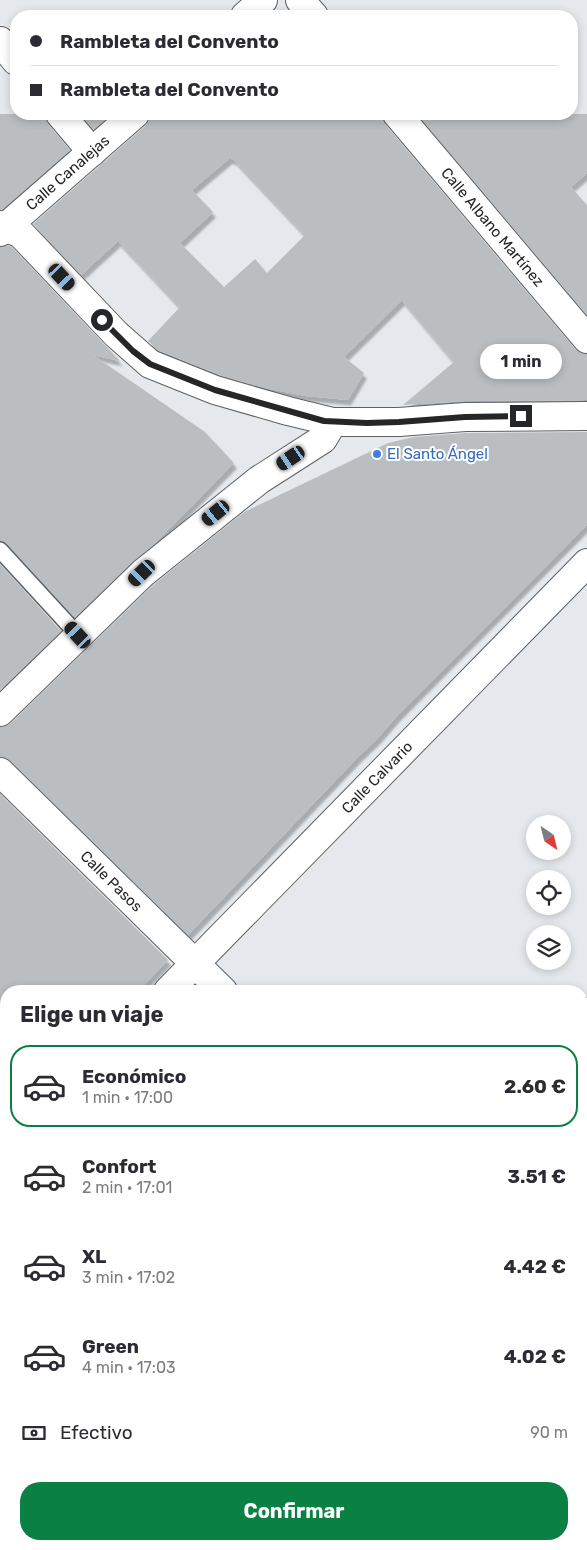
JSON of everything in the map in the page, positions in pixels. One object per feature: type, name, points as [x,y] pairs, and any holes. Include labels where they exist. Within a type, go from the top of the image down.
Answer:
[{"type":"street","points":[[252,10],[263,0]]},
{"type":"street","points":[[300,0],[309,10]]},
{"type":"street","points":[[0,41],[10,54]]},
{"type":"street","points":[[65,120],[92,152]]},
{"type":"street","name":"Calle Canalejas","points":[[2,228],[128,120]]},
{"type":"street","name":"Calle Albano Martínez","points":[[401,120],[587,339]]},
{"type":"street","points":[[2,228],[21,234],[116,334],[150,364],[215,390],[288,412],[333,422],[399,422],[465,417],[587,416]]},
{"type":"street","points":[[0,712],[142,573],[260,480],[323,439],[333,422]]},
{"type":"street","name":"Calle Calvario","points":[[174,985],[587,563]]},
{"type":"street","name":"Calle Pasos","points":[[0,772],[217,985]]},
{"type":"lane","points":[[0,550],[78,635]]},
{"type":"building","points":[[0,114],[10,114],[10,120],[47,120],[70,150],[0,210]]},
{"type":"building","points":[[578,114],[587,114],[587,173],[571,187],[587,205],[587,315],[422,120],[578,120]]},
{"type":"building","points":[[85,120],[105,120],[94,130]]},
{"type":"building","points":[[149,120],[384,120],[385,124],[575,349],[587,354],[587,400],[465,401],[403,405],[454,362],[402,300],[344,357],[364,373],[348,400],[306,396],[265,388],[220,375],[158,350],[148,341],[180,307],[118,241],[81,275],[33,224],[145,126]],"holes":[[[230,158],[305,235],[267,273],[255,259],[224,287],[180,243],[213,212],[192,190]]]},
{"type":"building","points":[[7,245],[12,247],[120,361],[93,355],[205,432],[234,463],[151,547],[132,562],[75,618],[7,544],[0,541],[0,247]]},
{"type":"building","points":[[587,432],[587,525],[397,716],[188,935],[11,761],[0,757],[0,727],[11,723],[153,585],[244,512],[388,443],[414,437],[466,433]]},
{"type":"building","points":[[0,564],[61,631],[0,690]]},
{"type":"building","points":[[0,794],[168,960],[144,985],[0,985]]},
{"type":"place","name":"El Santo Ángel","points":[[377,454]]},
{"type":"route","points":[[102,320],[133,351],[150,364],[174,375],[215,390],[324,421],[367,423],[465,417],[521,416]]}]
